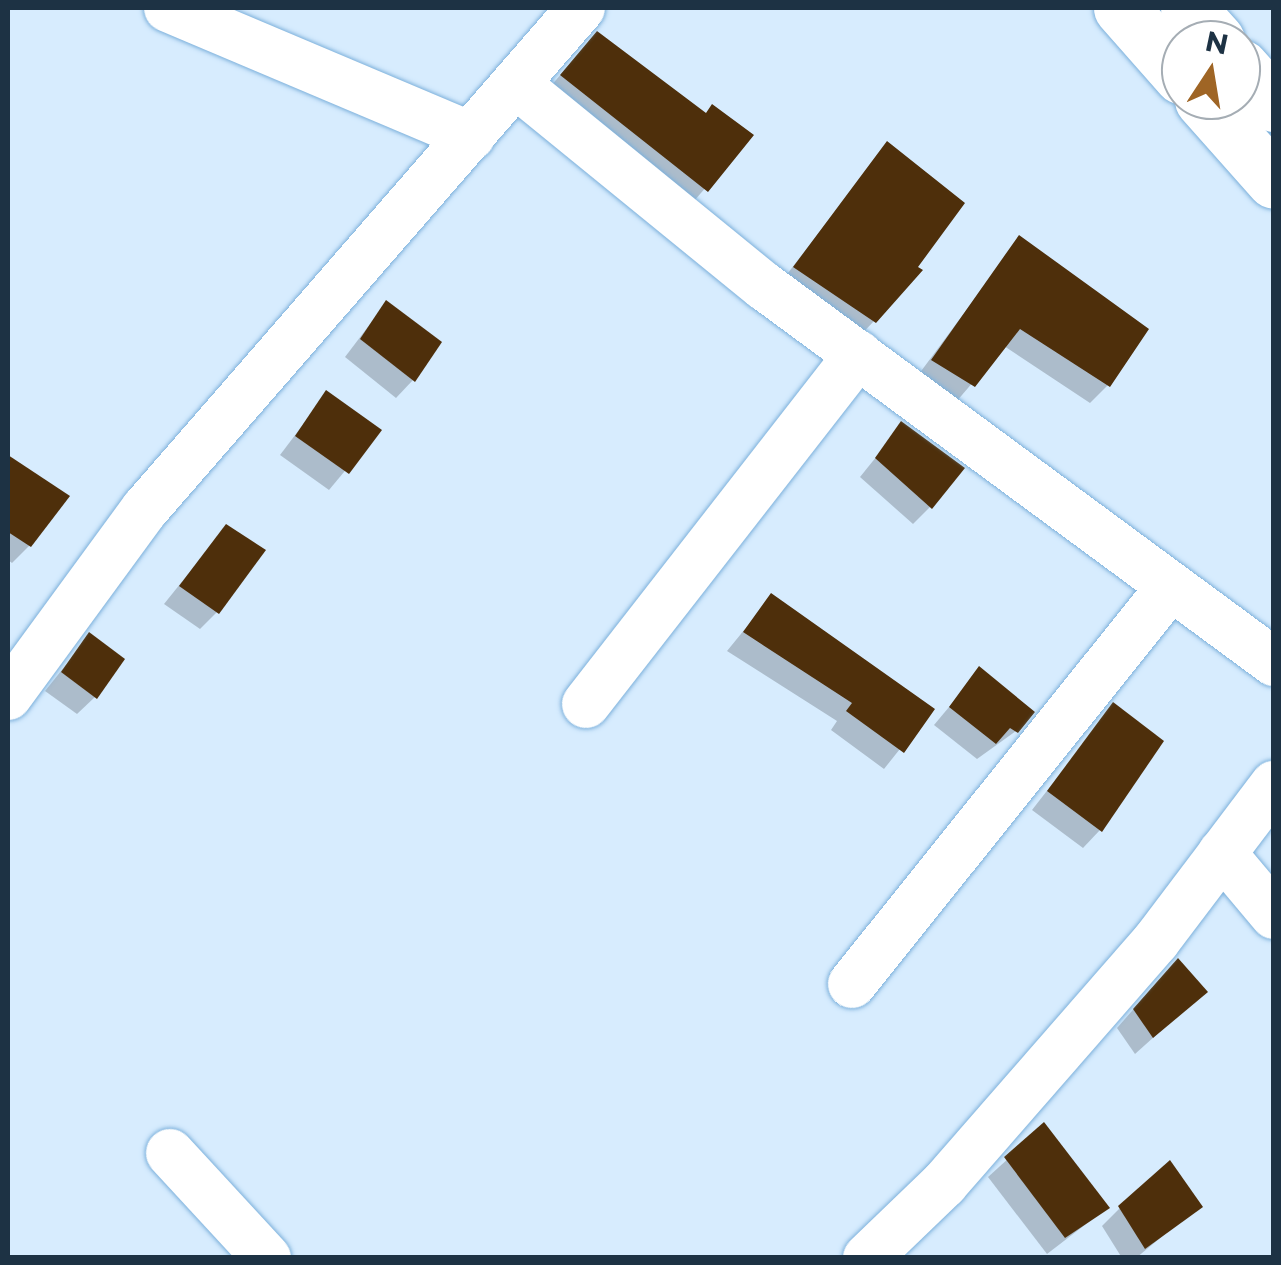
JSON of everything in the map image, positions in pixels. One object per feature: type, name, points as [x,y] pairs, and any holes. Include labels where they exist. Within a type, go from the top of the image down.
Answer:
[{"type":"highway","points":[[1121,8],[1161,53]]},
{"type":"highway","points":[[1220,120],[1274,181]]},
{"type":"street","points":[[168,8],[471,136]]},
{"type":"street","points":[[8,696],[24,639],[146,509],[581,8]]},
{"type":"street","points":[[516,84],[858,354],[1274,662]]},
{"type":"street","points":[[586,704],[858,354]]},
{"type":"street","points":[[852,984],[1171,586]]},
{"type":"street","points":[[867,1258],[944,1184],[1156,941],[1274,785]]},
{"type":"street","points":[[1222,853],[1274,915]]},
{"type":"street","points":[[170,1153],[266,1258]]},
{"type":"building","points":[[597,31],[706,113],[712,104],[754,135],[708,192],[560,75]]},
{"type":"building","points":[[887,141],[965,203],[918,267],[923,270],[876,323],[793,267]]},
{"type":"building","points":[[1019,235],[1149,329],[1110,387],[1020,329],[975,387],[931,360]]},
{"type":"building","points":[[386,300],[442,342],[415,382],[360,339]]},
{"type":"building","points":[[326,390],[382,430],[349,474],[295,436]]},
{"type":"building","points":[[901,421],[965,468],[932,509],[875,458]]},
{"type":"building","points":[[8,455],[70,496],[31,547],[8,532]]},
{"type":"building","points":[[226,524],[266,550],[219,614],[179,586]]},
{"type":"building","points":[[771,593],[935,709],[904,753],[846,711],[852,703],[743,632]]},
{"type":"building","points":[[89,632],[125,659],[97,699],[61,672]]},
{"type":"building","points":[[979,666],[1035,712],[1018,733],[1010,728],[996,744],[949,707]]},
{"type":"building","points":[[1113,702],[1164,741],[1102,832],[1047,791]]},
{"type":"building","points":[[1178,958],[1208,992],[1153,1038],[1133,1009]]},
{"type":"building","points":[[1044,1122],[1110,1208],[1065,1238],[1004,1157]]},
{"type":"building","points":[[1170,1160],[1203,1207],[1145,1249],[1118,1206]]}]
